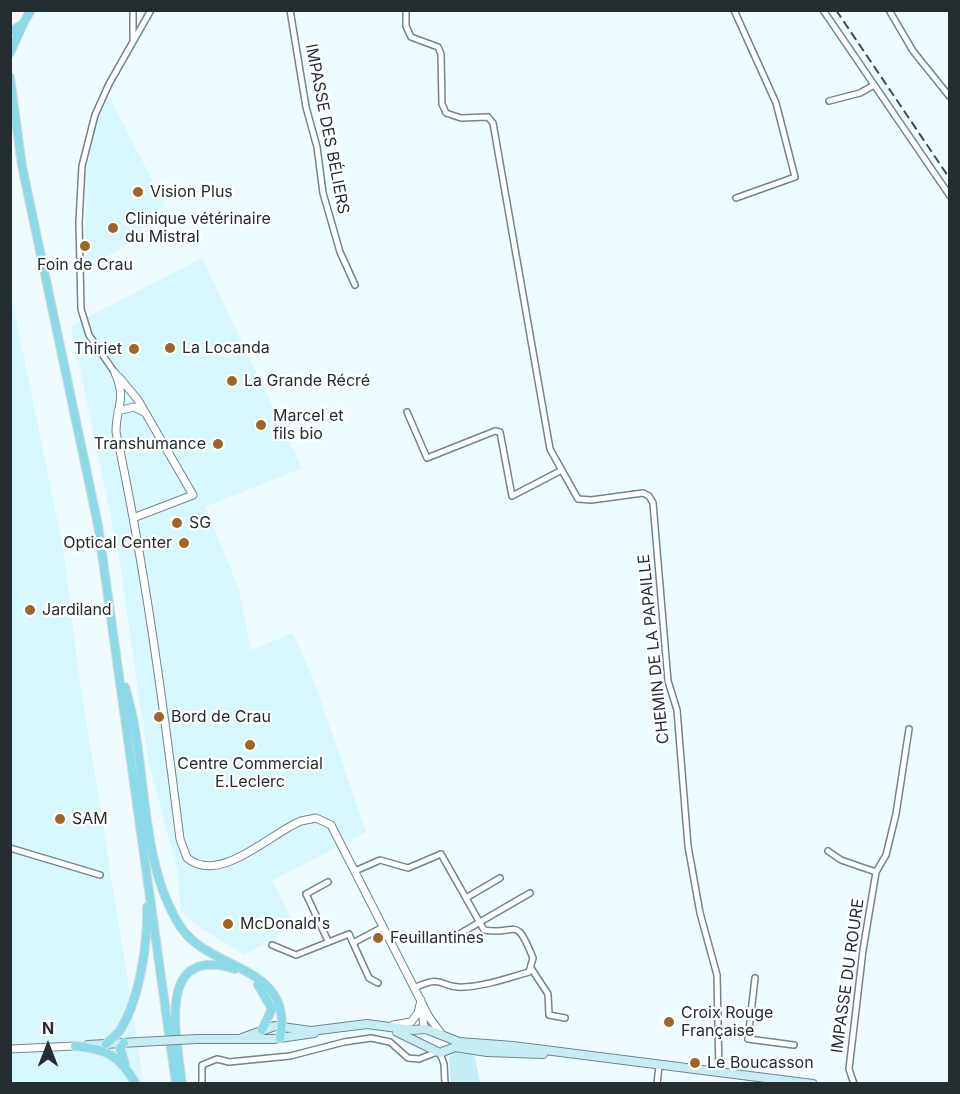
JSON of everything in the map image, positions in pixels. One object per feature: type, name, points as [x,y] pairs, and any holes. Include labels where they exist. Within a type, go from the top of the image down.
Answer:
[{"type":"main road","points":[[10,53],[31,10]]},
{"type":"main road","points":[[10,32],[38,10]]},
{"type":"main road","points":[[10,76],[22,166],[98,525],[177,1083]]},
{"type":"main road","points":[[117,661],[130,701],[148,819],[168,906],[188,937],[212,954],[242,966],[261,980],[279,1004],[283,1014],[279,1025],[280,1038]]},
{"type":"main road","points":[[106,1044],[122,1029],[133,999],[148,932],[145,859]]},
{"type":"main road","points":[[182,1083],[177,988],[189,971],[208,965],[235,969],[261,988],[272,1008],[262,1030]]},
{"type":"main road","points":[[270,1016],[279,1025]]},
{"type":"main road","points":[[242,1038],[279,1025],[311,1031],[350,1025],[387,1026],[440,1032],[466,1043],[659,1065],[770,1081],[813,1083]]},
{"type":"main road","points":[[75,1046],[197,1039],[280,1038],[336,1030],[372,1029],[405,1034],[419,1043],[444,1051],[562,1054]]},
{"type":"main road","points":[[419,1043],[422,1030]]},
{"type":"main road","points":[[444,1051],[449,1037]]},
{"type":"main road","points":[[124,1043],[120,1048],[125,1064],[136,1083]]},
{"type":"main road","points":[[75,1046],[101,1049],[125,1064]]},
{"type":"street","points":[[132,41],[133,10]]},
{"type":"street","points":[[147,20],[151,10]]},
{"type":"street","points":[[133,518],[193,495],[138,400],[97,350],[84,322],[79,200],[85,152],[95,115],[132,41],[156,10]]},
{"type":"street","name":"IMPASSE DES BÉLIERS","points":[[290,10],[306,107],[317,147],[323,193],[340,252],[355,285]]},
{"type":"street","name":"CHEMIN DE LA PAPAILLE","points":[[406,10],[406,26],[411,37],[438,47],[441,54],[442,104],[446,113],[461,118],[488,117],[494,123],[550,449],[560,471],[578,499],[591,500],[643,493],[649,496],[653,503],[668,681],[677,710],[688,846],[700,913],[717,975],[719,1073]]},
{"type":"street","points":[[734,10],[776,104],[795,177],[736,198]]},
{"type":"street","points":[[823,10],[950,196]]},
{"type":"street","points":[[889,10],[913,51],[950,97]]},
{"type":"street","points":[[829,101],[860,93],[874,85]]},
{"type":"street","points":[[115,374],[123,397],[118,411],[116,432],[133,518],[165,716],[180,839],[187,858],[200,866],[218,867],[293,824],[316,818],[331,825],[414,988],[440,1032]]},
{"type":"street","points":[[118,411],[134,407],[144,412]]},
{"type":"street","points":[[407,412],[427,458],[495,431],[500,432],[512,496],[560,471]]},
{"type":"street","name":"IMPASSE DU ROURE","points":[[854,1083],[849,1069],[863,950],[876,872],[886,855],[896,814],[909,729]]},
{"type":"street","points":[[10,848],[100,875]]},
{"type":"street","points":[[828,850],[841,860],[876,872]]},
{"type":"street","points":[[355,871],[380,860],[408,868],[441,854],[484,930],[509,928],[522,933],[533,958],[529,972],[495,982],[461,988],[436,980],[414,988]]},
{"type":"street","points":[[466,898],[501,878]]},
{"type":"street","points":[[328,882],[306,894],[328,941]]},
{"type":"street","points":[[461,933],[530,893]]},
{"type":"street","points":[[353,943],[384,927]]},
{"type":"street","points":[[272,945],[296,955],[349,934],[369,978],[378,982]]},
{"type":"street","points":[[531,968],[548,994],[549,1015],[565,1018]]},
{"type":"street","points":[[755,978],[748,1039],[794,1045]]},
{"type":"street","points":[[387,1026],[411,1022],[418,1013],[421,1000]]},
{"type":"street","points":[[421,1000],[422,1030]]},
{"type":"street","points":[[202,1083],[201,1065],[209,1060],[229,1062],[290,1056],[358,1039],[390,1042],[408,1058],[419,1059],[444,1051],[445,1083]]},
{"type":"street","points":[[419,1043],[419,1059]]},
{"type":"street","points":[[10,1049],[75,1046]]},
{"type":"street","points":[[657,1083],[659,1065]]},
{"type":"street","points":[[770,1081],[785,1083]]},
{"type":"shaded area","points":[[109,96],[165,205],[128,244],[85,270],[87,172],[95,126]]},
{"type":"shaded area","points":[[202,258],[302,468],[205,507],[239,589],[251,650],[293,633],[314,681],[366,832],[272,881],[295,925],[245,955],[199,927],[181,912],[178,873],[148,759],[118,551],[71,326]]},
{"type":"shaded area","points":[[10,289],[63,548],[79,675],[144,1083],[11,1083]]},
{"type":"shaded area","points":[[453,1051],[474,1053],[480,1083],[451,1083],[449,1059]]},
{"type":"railway","points":[[836,10],[950,179]]},
{"type":"place","name":"Vision Plus","points":[[138,192]]},
{"type":"place","name":"Clinique vétérinaire du Mistral","points":[[113,228]]},
{"type":"place","name":"Foin de Crau","points":[[85,246]]},
{"type":"place","name":"La Locanda","points":[[170,348]]},
{"type":"place","name":"Thiriet","points":[[134,349]]},
{"type":"place","name":"La Grande Récré","points":[[232,381]]},
{"type":"place","name":"Marcel et fils bio","points":[[261,425]]},
{"type":"place","name":"Transhumance","points":[[218,444]]},
{"type":"place","name":"SG","points":[[177,523]]},
{"type":"place","name":"Optical Center","points":[[184,543]]},
{"type":"place","name":"Jardiland","points":[[30,610]]},
{"type":"place","name":"Bord de Crau","points":[[159,717]]},
{"type":"place","name":"Centre Commercial E.Leclerc","points":[[250,745]]},
{"type":"place","name":"SAM","points":[[60,819]]},
{"type":"place","name":"McDonald's","points":[[228,924]]},
{"type":"place","name":"Feuillantines","points":[[378,938]]},
{"type":"place","name":"Croix Rouge Française","points":[[669,1022]]},
{"type":"place","name":"Le Boucasson","points":[[695,1063]]}]
